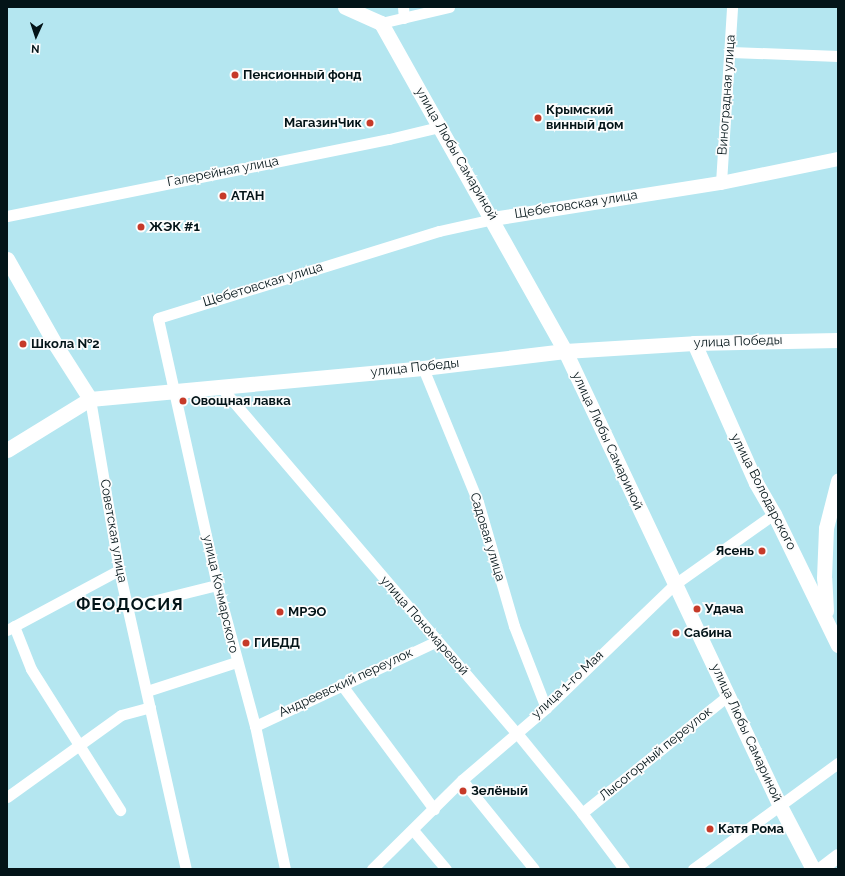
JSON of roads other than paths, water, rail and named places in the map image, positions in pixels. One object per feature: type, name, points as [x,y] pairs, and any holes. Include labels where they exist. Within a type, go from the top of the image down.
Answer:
[{"type":"main road","points":[[345,7],[381,23]]},
{"type":"main road","name":"улица Любы Самариной","points":[[381,23],[439,127],[493,219],[565,351],[729,695],[779,804],[813,869]]},
{"type":"main road","name":"Советская улица","points":[[7,259],[55,344],[90,399]]},
{"type":"main road","name":"улица Победы","points":[[7,450],[90,399],[422,368],[565,351],[694,344],[838,340]]},
{"type":"main road","name":"улица Володарского","points":[[694,344],[756,483],[774,514],[838,645]]},
{"type":"main road","name":"улица Володарского","points":[[826,618],[824,578],[826,528],[838,481]]},
{"type":"street","points":[[381,23],[403,12],[449,7]]},
{"type":"street","name":"Виноградная улица","points":[[721,183],[731,52],[732,7]]},
{"type":"street","points":[[731,52],[838,56]]},
{"type":"street","name":"Галерейная улица","points":[[7,216],[389,139],[439,127]]},
{"type":"street","name":"Щебетовская улица","points":[[158,318],[439,231],[493,219],[721,183],[838,159]]},
{"type":"street","name":"улица Кочмарского","points":[[158,318],[217,585],[236,662],[255,726],[285,869]]},
{"type":"street","name":"Садовая улица","points":[[422,368],[478,502],[514,626],[546,708]]},
{"type":"street","name":"улица Пономаревой","points":[[220,386],[516,732],[582,813],[624,869]]},
{"type":"street","name":"Советская улица","points":[[90,399],[119,570],[147,691],[184,869]]},
{"type":"street","name":"улица 1-го Мая","points":[[372,869],[462,780],[516,732],[546,708],[675,584],[774,514]]},
{"type":"street","points":[[119,570],[11,628],[31,669],[120,810]]},
{"type":"street","points":[[128,607],[217,585]]},
{"type":"street","name":"Андреевский переулок","points":[[255,726],[342,684],[437,641]]},
{"type":"street","points":[[147,691],[236,662]]},
{"type":"street","points":[[342,684],[434,809]]},
{"type":"street","name":"Лысогорный переулок","points":[[582,813],[729,695]]},
{"type":"street","points":[[7,797],[80,746],[121,715],[150,707]]},
{"type":"street","points":[[693,869],[779,804],[838,763]]},
{"type":"street","points":[[462,780],[534,869]]},
{"type":"street","points":[[413,830],[446,869]]},
{"type":"street","points":[[821,869],[838,856]]},
{"type":"place","name":"Пенсионный фонд","points":[[235,75]]},
{"type":"place","name":"Крымский винный дом","points":[[538,118]]},
{"type":"place","name":"МагазинЧик","points":[[370,123]]},
{"type":"place","name":"АТАН","points":[[223,196]]},
{"type":"place","name":"ЖЭК #1","points":[[141,227]]},
{"type":"place","name":"Школа №2","points":[[23,344]]},
{"type":"place","name":"Овощная лавка","points":[[183,401]]},
{"type":"place","name":"Ясень","points":[[762,551]]},
{"type":"place","name":"Удача","points":[[697,609]]},
{"type":"place","name":"МРЭО","points":[[280,612]]},
{"type":"place","name":"Сабина","points":[[676,633]]},
{"type":"place","name":"ГИБДД","points":[[246,643]]},
{"type":"place","name":"Зелёный","points":[[463,791]]},
{"type":"place","name":"Катя Рома","points":[[710,829]]},
{"type":"district","name":"ФЕОДОСИЯ","points":[[130,605]]}]
